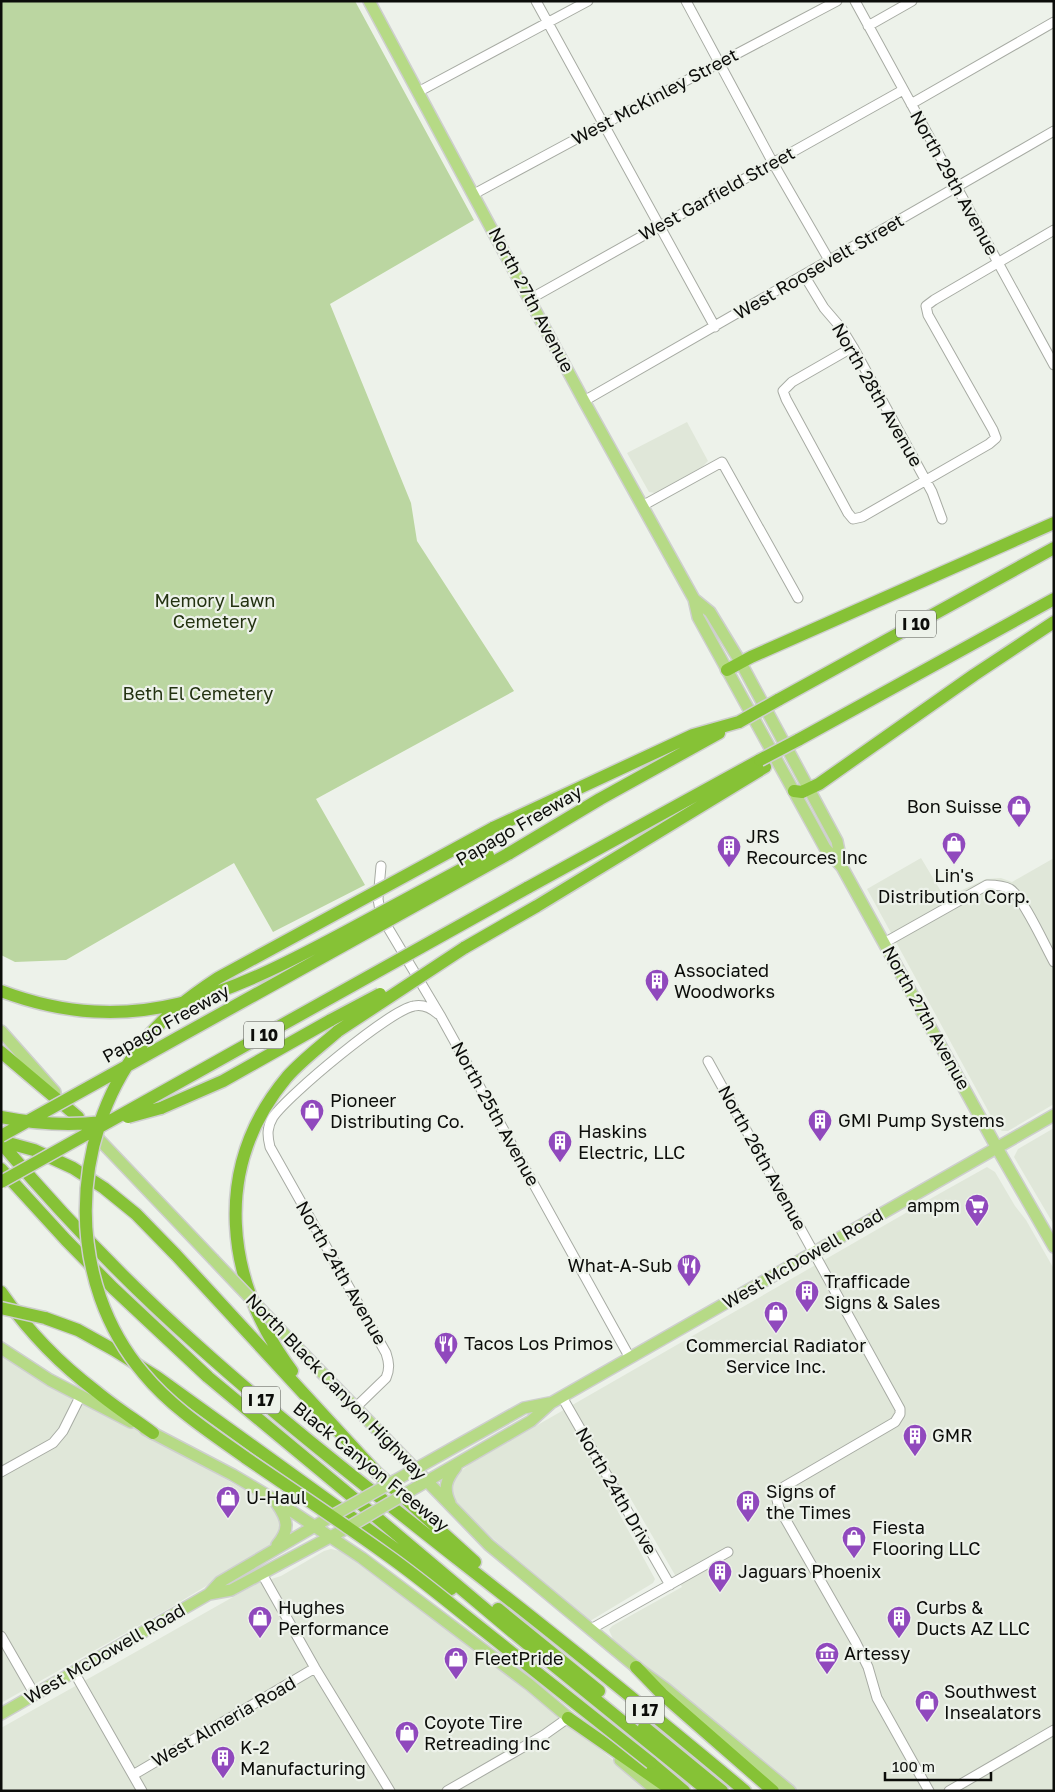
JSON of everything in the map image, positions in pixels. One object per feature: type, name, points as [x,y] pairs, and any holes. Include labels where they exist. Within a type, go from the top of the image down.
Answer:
[{"type":"highway","points":[[727,670],[1054,524]]},
{"type":"highway","name":"Papago Freeway","points":[[1,1136],[506,850],[1054,548]]},
{"type":"highway","name":"I 10","points":[[1,1182],[527,888],[800,743],[902,683],[1054,599]]},
{"type":"highway","points":[[794,790],[802,792],[810,790],[1054,622]]},
{"type":"highway","points":[[684,1791],[389,1556],[227,1444],[171,1401],[144,1374],[123,1345],[100,1295],[89,1253],[86,1226],[86,1191],[96,1133],[107,1103],[123,1072],[140,1046],[163,1020],[191,996],[218,978],[494,828],[693,735],[738,722]]},
{"type":"highway","points":[[1,1118],[31,1123],[77,1125],[122,1119],[161,1108],[223,1081],[334,1026],[537,906],[762,764]]},
{"type":"highway","points":[[1,992],[50,1006],[96,1012],[138,1011],[192,1002],[230,989],[271,970],[506,850]]},
{"type":"highway","points":[[321,1411],[268,1335],[252,1303],[242,1269],[236,1234],[236,1199],[240,1171],[259,1120],[288,1076],[312,1054],[334,1026]]},
{"type":"highway","points":[[1,1052],[78,1117]]},
{"type":"highway","points":[[1,1142],[34,1150],[62,1162],[92,1179],[136,1214],[377,1473],[546,1628]]},
{"type":"highway","name":"Black Canyon Freeway","points":[[1,1142],[105,1258],[199,1347],[350,1473],[546,1628],[745,1791]]},
{"type":"highway","name":"Black Canyon Freeway","points":[[1,1169],[66,1240],[189,1361],[515,1634],[708,1791]]},
{"type":"highway","points":[[1,1292],[28,1326],[68,1368],[96,1392],[153,1433]]},
{"type":"highway","points":[[1,1308],[45,1318],[78,1330],[114,1350],[157,1378],[515,1634]]},
{"type":"highway","points":[[235,1400],[243,1401],[260,1414],[722,1791]]},
{"type":"highway","points":[[636,1667],[662,1694],[773,1791]]},
{"type":"highway","points":[[568,1718],[673,1791]]},
{"type":"main road","name":"North 27th Avenue","points":[[369,1],[584,401],[694,599],[698,617],[727,670],[825,848],[842,867],[997,1148],[1054,1247]]},
{"type":"main road","name":"North 27th Avenue","points":[[694,599],[710,612],[741,663],[837,841],[842,867]]},
{"type":"main road","name":"North Black Canyon Highway","points":[[1,1031],[78,1117],[355,1408],[489,1545],[790,1791]]},
{"type":"main road","name":"West McDowell Road","points":[[209,1594],[231,1590],[347,1528],[531,1421],[551,1403],[1054,1115]]},
{"type":"main road","points":[[1,1348],[80,1397],[206,1460],[274,1500],[362,1558],[530,1685],[657,1791]]},
{"type":"main road","name":"West McDowell Road","points":[[1,1714],[209,1594],[220,1582],[313,1526],[524,1408],[551,1403]]},
{"type":"main road","points":[[455,1511],[447,1494],[446,1487],[448,1478],[459,1463]]},
{"type":"main road","points":[[272,1550],[283,1538],[287,1525],[274,1500]]},
{"type":"street","points":[[536,1],[716,327]]},
{"type":"street","points":[[418,92],[588,1]]},
{"type":"street","points":[[686,1],[773,163],[829,260]]},
{"type":"street","name":"West McKinley Street","points":[[474,194],[837,1]]},
{"type":"street","name":"North 29th Avenue","points":[[855,1],[1054,365]]},
{"type":"street","points":[[868,26],[912,1]]},
{"type":"street","points":[[911,104],[1054,22]]},
{"type":"street","name":"West Garfield Street","points":[[530,299],[903,90]]},
{"type":"street","name":"West Roosevelt Street","points":[[584,401],[716,327],[1054,131]]},
{"type":"street","points":[[853,347],[792,382],[783,391],[839,497],[854,519],[862,517],[989,444],[996,438],[928,315],[926,306],[1054,230]]},
{"type":"street","name":"North 28th Avenue","points":[[804,275],[824,308],[842,329],[853,347],[936,499],[942,519]]},
{"type":"street","points":[[642,506],[722,462],[798,598]]},
{"type":"street","name":"North 25th Avenue","points":[[381,866],[378,899],[381,916],[440,1015],[630,1358]]},
{"type":"street","points":[[884,943],[987,885],[998,885],[1010,889],[1021,902],[1054,962]]},
{"type":"street","name":"North 24th Avenue","points":[[355,1408],[386,1378],[388,1359],[386,1352],[270,1146],[267,1132],[272,1118],[293,1096],[337,1058],[397,1012],[416,1005],[425,1006],[440,1015]]},
{"type":"street","name":"North 26th Avenue","points":[[708,1061],[900,1408],[900,1414],[895,1422],[775,1492],[779,1508],[855,1641],[868,1668],[877,1698],[929,1791]]},
{"type":"street","points":[[1,1472],[53,1443],[67,1425],[80,1397]]},
{"type":"street","name":"North 24th Drive","points":[[562,1397],[670,1585]]},
{"type":"street","points":[[591,1629],[728,1552]]},
{"type":"street","points":[[262,1574],[390,1791]]},
{"type":"street","points":[[1,1636],[35,1695]]},
{"type":"street","name":"West Almeria Road","points":[[133,1775],[316,1668]]},
{"type":"street","points":[[74,1672],[142,1791]]},
{"type":"street","points":[[447,1791],[544,1735],[568,1718]]},
{"type":"street","points":[[950,1791],[1054,1730]]},
{"type":"shaded area","points":[[687,422],[708,461],[702,467],[655,493],[649,492],[627,453]]},
{"type":"shaded area","points":[[921,858],[945,898],[986,879],[1001,878],[1012,882],[1054,858],[1054,1104],[1008,1131],[1002,1131],[997,1127],[867,889]]},
{"type":"shaded area","points":[[1054,1128],[1054,1225],[1014,1157],[1018,1149]]},
{"type":"shaded area","points":[[987,1167],[995,1172],[1015,1206],[1026,1220],[1054,1269],[1054,1791],[797,1791],[613,1639],[609,1630],[612,1626],[682,1587],[625,1489],[610,1497],[655,1579],[653,1583],[590,1621],[511,1555],[461,1509],[452,1496],[453,1482],[456,1475],[470,1464]]},
{"type":"shaded area","points":[[1,1353],[268,1503],[274,1508],[281,1519],[281,1532],[273,1544],[246,1562],[168,1609],[1,1703]]},
{"type":"shaded area","points":[[331,1549],[340,1551],[439,1621],[652,1791],[1,1791],[1,1728],[256,1584],[281,1576],[324,1551]]},
{"type":"green space","name":"Memory Lawn Cemetery","points":[[1,1],[355,1],[474,220],[330,304],[411,503],[417,541],[514,691],[316,799],[365,885],[273,932],[234,863],[66,960],[15,962],[1,955]]},
{"type":"place","name":"Bon Suisse","points":[[1019,828]]},
{"type":"place","name":"Lin's Distribution Corp.","points":[[954,865]]},
{"type":"place","name":"JRS Recources Inc","points":[[729,868]]},
{"type":"place","name":"Associated Woodworks","points":[[657,1002]]},
{"type":"place","name":"Pioneer Distributing Co.","points":[[312,1132]]},
{"type":"place","name":"GMI Pump Systems","points":[[820,1142]]},
{"type":"place","name":"Haskins Electric, LLC","points":[[560,1163]]},
{"type":"place","name":"ampm","points":[[977,1227]]},
{"type":"place","name":"What-A-Sub","points":[[689,1287]]},
{"type":"place","name":"Trafficade Signs & Sales","points":[[807,1313]]},
{"type":"place","name":"Commercial Radiator Service Inc.","points":[[776,1334]]},
{"type":"place","name":"Tacos Los Primos","points":[[446,1365]]},
{"type":"place","name":"GMR","points":[[915,1457]]},
{"type":"place","name":"U-Haul","points":[[228,1519]]},
{"type":"place","name":"Signs of the Times","points":[[748,1523]]},
{"type":"place","name":"Fiesta Flooring LLC","points":[[854,1559]]},
{"type":"place","name":"Jaguars Phoenix","points":[[720,1593]]},
{"type":"place","name":"Hughes Performance","points":[[260,1639]]},
{"type":"place","name":"Curbs & Ducts AZ LLC","points":[[899,1639]]},
{"type":"place","name":"Artessy","points":[[827,1675]]},
{"type":"place","name":"FleetPride","points":[[456,1680]]},
{"type":"place","name":"Southwest Insealators","points":[[927,1723]]},
{"type":"place","name":"Coyote Tire Retreading Inc","points":[[407,1754]]},
{"type":"place","name":"K-2 Manufacturing","points":[[223,1779]]},
{"type":"park label","name":"Beth El Cemetery","points":[[198,694]]}]
